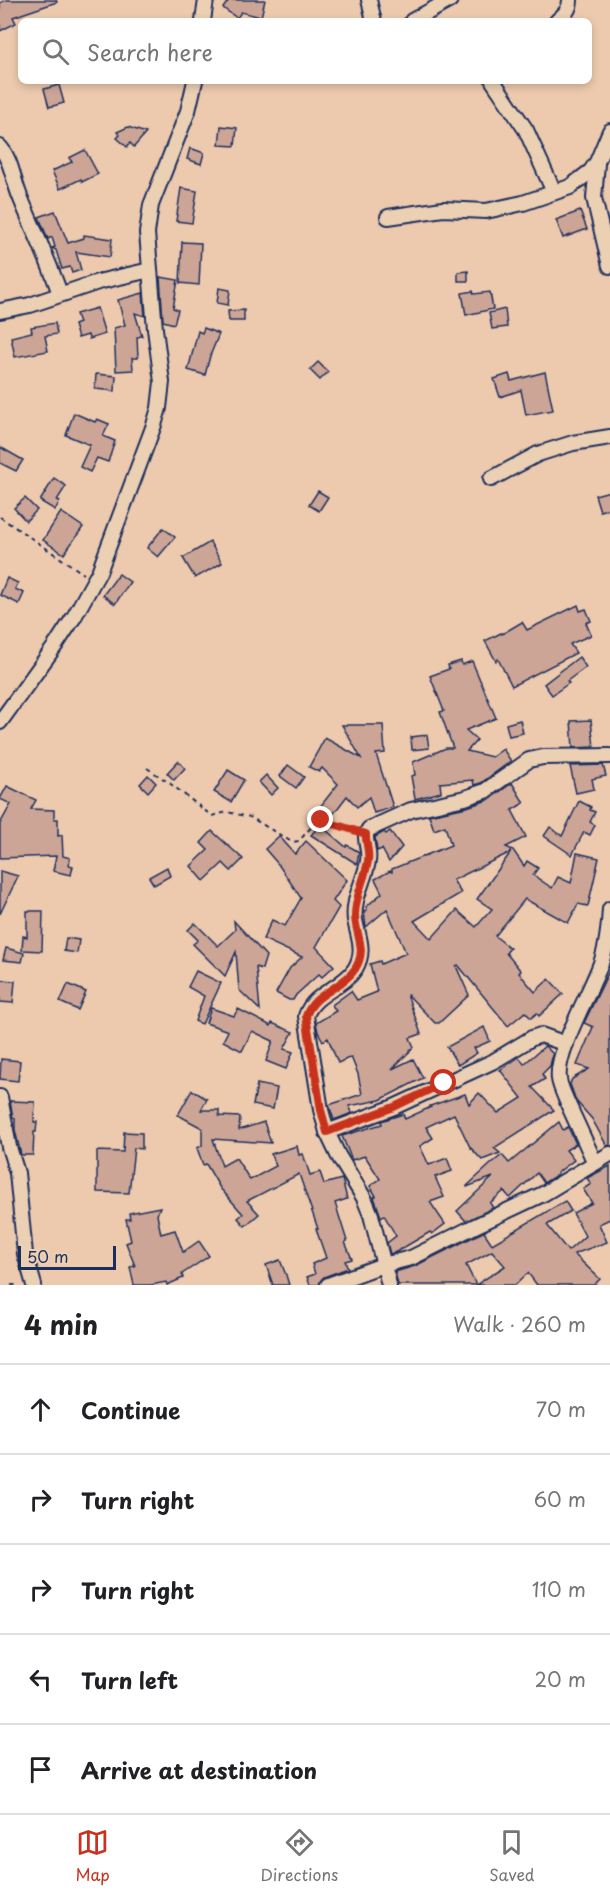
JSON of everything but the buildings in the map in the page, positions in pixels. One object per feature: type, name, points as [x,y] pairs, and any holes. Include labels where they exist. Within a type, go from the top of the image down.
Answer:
[{"type":"street","points":[[203,18],[206,0]]},
{"type":"street","points":[[369,0],[373,18]]},
{"type":"street","points":[[417,18],[450,0]]},
{"type":"street","points":[[561,18],[567,12],[570,0]]},
{"type":"street","points":[[0,722],[74,617],[104,561],[159,408],[162,382],[147,233],[152,205],[188,111],[194,84]]},
{"type":"street","points":[[495,84],[526,130],[554,192]]},
{"type":"street","points":[[388,218],[443,209],[486,211],[523,203],[554,192],[578,182],[591,171],[610,131]]},
{"type":"street","points":[[0,147],[9,159],[13,178],[60,294]]},
{"type":"street","points":[[597,162],[594,198],[610,266]]},
{"type":"street","points":[[0,311],[30,305],[98,282],[150,270]]},
{"type":"street","points":[[490,479],[538,454],[573,443],[610,438]]},
{"type":"street","points":[[389,1285],[371,1215],[327,1132],[321,1110],[306,1016],[310,1005],[318,997],[355,969],[362,954],[355,906],[368,864],[366,834],[369,829],[411,810],[465,798],[485,791],[530,760],[543,757],[610,756]]},
{"type":"street","points":[[595,1163],[559,1080],[558,1069],[566,1044],[602,961],[609,932],[610,909]]},
{"type":"street","points":[[327,1132],[394,1107],[494,1061],[532,1038],[541,1035],[566,1044]]},
{"type":"street","points":[[0,1097],[4,1145],[16,1173],[25,1254],[34,1285]]},
{"type":"street","points":[[328,1285],[383,1265],[411,1258],[543,1194],[610,1154]]},
{"type":"path","points":[[0,517],[93,581]]},
{"type":"path","points":[[147,768],[212,816],[227,812],[250,818],[292,842],[299,841],[314,824],[321,820],[366,834]]},
{"type":"route","points":[[321,820],[366,834],[369,855],[355,906],[362,954],[355,969],[318,997],[310,1005],[306,1016],[321,1110],[327,1132],[394,1107],[444,1083]]}]
